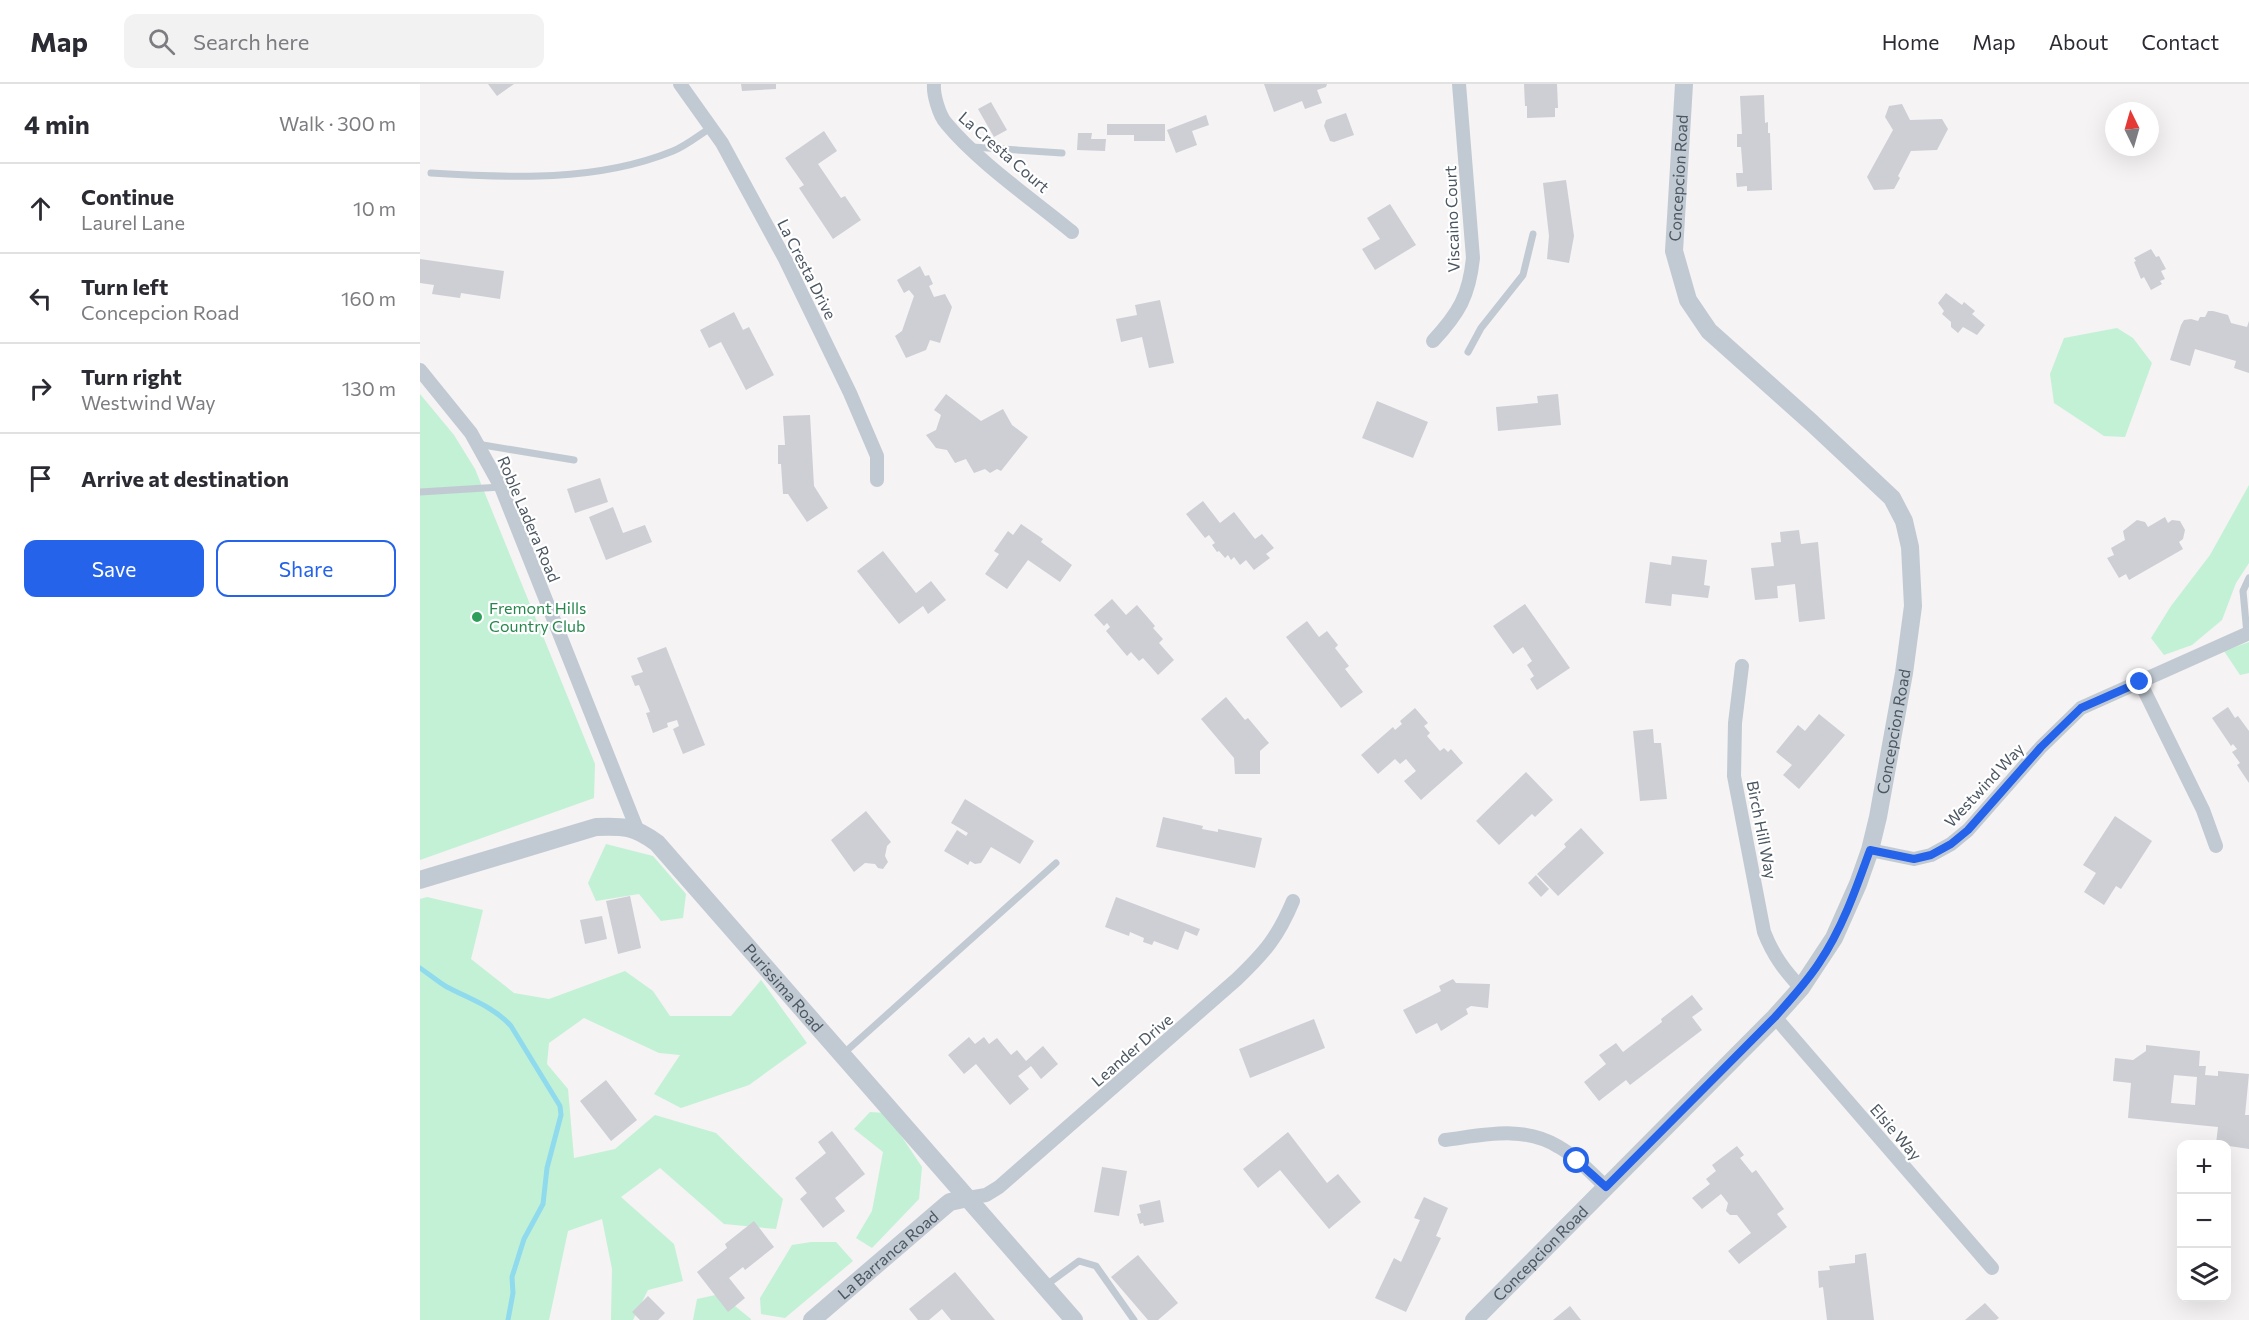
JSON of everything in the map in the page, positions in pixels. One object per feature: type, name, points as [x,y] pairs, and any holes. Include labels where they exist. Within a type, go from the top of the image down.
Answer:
[{"type":"street","name":"La Cresta Drive","points":[[680,84],[712,127],[785,259],[850,393],[877,456],[877,480]]},
{"type":"street","name":"La Cresta Court","points":[[934,84],[933,90],[944,121],[970,147],[1072,232]]},
{"type":"street","name":"Viscaino Court","points":[[1433,341],[1452,321],[1470,285],[1473,258],[1459,84]]},
{"type":"street","name":"Concepcion Road","points":[[1474,1320],[1775,1017],[1801,988],[1834,938],[1870,850],[1888,766],[1904,673],[1913,606],[1908,538],[1904,521],[1892,498],[1812,423],[1709,332],[1688,300],[1674,251],[1684,84]]},
{"type":"street","name":"Roble Ladera Road","points":[[420,370],[471,433],[501,487],[636,829]]},
{"type":"street","name":"Westwind Way","points":[[1870,850],[1914,859],[1931,855],[1951,844],[1968,830],[2041,747],[2081,708],[2248,633]]},
{"type":"street","name":"Birch Hill Way","points":[[1742,666],[1735,723],[1734,776],[1764,932],[1781,967],[1801,988]]},
{"type":"street","points":[[2140,682],[2203,810],[2217,846]]},
{"type":"street","points":[[420,880],[596,827],[615,826],[636,829]]},
{"type":"street","name":"Purissima Road","points":[[636,829],[657,843],[1074,1320]]},
{"type":"street","name":"Leander Drive","points":[[968,1198],[986,1195],[999,1187],[1237,979],[1276,938],[1293,901]]},
{"type":"street","name":"Elsie Way","points":[[1775,1017],[1992,1268]]},
{"type":"street","points":[[1445,1140],[1499,1133],[1521,1133],[1544,1139],[1561,1148],[1606,1187]]},
{"type":"street","name":"La Barranca Road","points":[[812,1320],[950,1202],[968,1198]]},
{"type":"lane","points":[[431,173],[501,178],[572,174],[633,165],[675,150],[712,127]]},
{"type":"lane","points":[[970,147],[1062,153]]},
{"type":"lane","points":[[1468,352],[1481,328],[1523,275],[1533,234]]},
{"type":"lane","points":[[477,444],[574,460]]},
{"type":"lane","points":[[420,492],[501,487]]},
{"type":"lane","points":[[2248,633],[2243,591],[2249,578]]},
{"type":"lane","points":[[843,1054],[1056,863]]},
{"type":"lane","points":[[1045,1286],[1079,1261],[1096,1266],[1134,1320]]},
{"type":"green space","points":[[2117,328],[2133,338],[2152,363],[2125,437],[2104,436],[2054,403],[2050,374],[2064,338]]},
{"type":"green space","name":"Fremont Hills Country Club","points":[[420,394],[454,435],[475,469],[595,764],[594,798],[420,860]]},
{"type":"green space","points":[[2249,485],[2249,563],[2236,583],[2222,620],[2192,645],[2164,655],[2151,638],[2171,606],[2210,555]]},
{"type":"green space","points":[[2249,642],[2249,673],[2240,675],[2224,651]]},
{"type":"green space","points":[[606,844],[653,856],[686,894],[683,918],[661,921],[639,894],[596,901],[588,883]]},
{"type":"green space","points":[[427,897],[483,910],[471,959],[514,993],[549,999],[625,971],[653,991],[670,1016],[731,1016],[761,980],[807,1043],[749,1085],[681,1108],[654,1094],[680,1055],[659,1053],[584,1018],[549,1043],[547,1064],[568,1089],[574,1158],[615,1149],[655,1115],[716,1133],[783,1199],[776,1229],[724,1224],[660,1168],[621,1197],[674,1244],[683,1281],[648,1290],[633,1320],[611,1320],[612,1269],[602,1219],[568,1231],[549,1320],[420,1320],[420,899]]},
{"type":"green space","points":[[870,1112],[886,1113],[922,1167],[919,1199],[872,1248],[856,1238],[872,1211],[883,1152],[854,1129]]},
{"type":"green space","points":[[836,1242],[853,1261],[785,1318],[761,1314],[760,1298],[792,1245]]},
{"type":"green space","points":[[720,1294],[751,1320],[693,1320],[697,1299]]},
{"type":"building","points":[[488,84],[514,84],[497,96]]},
{"type":"building","points":[[741,84],[776,84],[776,89],[742,91]]},
{"type":"building","points":[[1264,84],[1327,84],[1326,87],[1317,90],[1322,103],[1305,109],[1302,101],[1274,112]]},
{"type":"building","points":[[1524,84],[1557,84],[1558,108],[1555,108],[1555,117],[1527,118]]},
{"type":"building","points":[[1764,95],[1765,123],[1768,122],[1768,133],[1770,133],[1772,190],[1747,191],[1747,186],[1737,187],[1736,173],[1743,173],[1741,147],[1737,147],[1737,134],[1742,134],[1740,96]]},
{"type":"building","points":[[991,102],[1007,130],[994,137],[978,109]]},
{"type":"building","points":[[1902,104],[1910,120],[1942,119],[1948,129],[1937,150],[1911,151],[1894,189],[1874,190],[1867,177],[1893,130],[1885,117],[1889,106]]},
{"type":"building","points":[[1346,113],[1354,135],[1334,142],[1330,141],[1324,126],[1326,120]]},
{"type":"building","points":[[1206,115],[1209,125],[1192,131],[1197,145],[1176,153],[1167,130]]},
{"type":"building","points":[[1107,124],[1165,124],[1165,141],[1134,141],[1134,135],[1107,135]]},
{"type":"building","points":[[824,131],[837,151],[818,164],[841,198],[845,196],[861,220],[833,239],[799,188],[804,185],[785,158]]},
{"type":"building","points":[[1078,133],[1092,133],[1091,139],[1106,139],[1105,151],[1077,150]]},
{"type":"building","points":[[1566,180],[1574,236],[1569,263],[1547,259],[1549,236],[1543,183]]},
{"type":"building","points":[[1390,204],[1416,245],[1375,270],[1362,249],[1380,239],[1367,218]]},
{"type":"building","points":[[2151,249],[2156,257],[2159,256],[2166,269],[2161,271],[2165,279],[2160,281],[2162,284],[2151,290],[2144,277],[2141,279],[2134,258]]},
{"type":"building","points":[[420,259],[504,271],[500,299],[461,293],[460,298],[432,294],[434,285],[420,283]]},
{"type":"building","points":[[920,266],[925,276],[929,275],[933,284],[929,286],[934,297],[945,294],[952,307],[940,343],[930,340],[926,350],[906,358],[895,336],[902,331],[914,296],[909,290],[904,293],[897,280]]},
{"type":"building","points":[[1946,293],[1962,305],[1964,302],[1975,311],[1972,314],[1985,325],[1977,335],[1963,327],[1958,333],[1951,327],[1951,322],[1942,314],[1944,311],[1938,303]]},
{"type":"building","points":[[1160,300],[1174,363],[1149,368],[1142,337],[1121,342],[1116,319],[1137,315],[1135,305]]},
{"type":"building","points":[[2208,311],[2228,315],[2231,323],[2247,327],[2249,321],[2249,373],[2234,368],[2236,361],[2195,349],[2190,366],[2170,360],[2184,320],[2198,321],[2200,317],[2205,317]]},
{"type":"building","points":[[734,312],[743,330],[749,327],[774,375],[746,390],[721,342],[709,348],[700,330]]},
{"type":"building","points":[[946,394],[981,421],[1003,409],[1012,425],[1028,437],[1001,471],[997,469],[990,473],[985,469],[974,473],[966,459],[955,463],[947,450],[936,448],[926,435],[936,430],[941,415],[934,410]]},
{"type":"building","points":[[1558,394],[1561,425],[1498,431],[1496,407],[1538,403],[1537,396]]},
{"type":"building","points":[[1377,401],[1428,422],[1413,458],[1362,438]]},
{"type":"building","points":[[810,415],[814,486],[828,508],[807,522],[788,494],[783,494],[781,464],[778,464],[778,445],[785,445],[783,416]]},
{"type":"building","points":[[600,478],[608,502],[575,513],[567,489]]},
{"type":"building","points":[[1203,501],[1220,523],[1234,512],[1255,539],[1262,534],[1274,548],[1266,554],[1270,558],[1254,570],[1246,560],[1240,565],[1234,557],[1231,560],[1228,555],[1225,558],[1219,551],[1217,552],[1212,545],[1215,543],[1209,535],[1205,538],[1186,514]]},
{"type":"building","points":[[613,507],[623,533],[645,525],[652,542],[606,560],[589,517]]},
{"type":"building","points":[[2165,517],[2168,523],[2172,520],[2180,521],[2185,530],[2183,539],[2179,542],[2183,549],[2129,580],[2126,574],[2119,578],[2107,558],[2114,555],[2111,548],[2125,540],[2123,531],[2137,520],[2145,522],[2148,527]]},
{"type":"building","points":[[1021,524],[1043,539],[1041,542],[1072,565],[1060,582],[1028,560],[1007,589],[985,574],[999,554],[994,551],[1008,531],[1013,535]]},
{"type":"building","points":[[1799,530],[1801,544],[1818,542],[1825,619],[1799,622],[1795,584],[1777,586],[1778,598],[1755,600],[1751,568],[1774,566],[1771,543],[1781,542],[1780,532]]},
{"type":"building","points":[[883,551],[916,593],[931,581],[946,600],[928,614],[923,606],[899,624],[857,571]]},
{"type":"building","points":[[1672,556],[1707,560],[1704,585],[1710,586],[1708,598],[1672,594],[1671,606],[1645,603],[1650,562],[1671,565]]},
{"type":"building","points":[[1112,599],[1126,615],[1137,605],[1163,639],[1159,643],[1174,660],[1158,675],[1143,658],[1139,661],[1131,652],[1127,656],[1106,631],[1110,627],[1107,623],[1104,626],[1094,615]]},
{"type":"building","points":[[1525,604],[1570,668],[1537,690],[1530,679],[1534,676],[1527,665],[1532,661],[1523,647],[1513,654],[1493,626]]},
{"type":"building","points":[[1307,621],[1319,637],[1327,631],[1338,645],[1335,648],[1349,666],[1345,669],[1363,692],[1341,708],[1286,637]]},
{"type":"building","points":[[666,647],[705,745],[683,754],[673,729],[679,726],[677,720],[667,723],[668,727],[653,733],[646,713],[650,712],[639,685],[635,686],[631,676],[643,672],[637,658]]},
{"type":"building","points":[[1226,697],[1245,720],[1248,718],[1269,743],[1260,751],[1260,774],[1235,774],[1234,758],[1201,719]]},
{"type":"building","points":[[2228,707],[2235,718],[2238,716],[2249,731],[2249,783],[2237,765],[2240,763],[2232,752],[2237,749],[2233,744],[2231,746],[2212,718]]},
{"type":"building","points":[[1415,708],[1428,723],[1424,726],[1430,733],[1427,736],[1440,751],[1444,748],[1448,752],[1451,749],[1463,763],[1421,800],[1404,781],[1416,771],[1406,759],[1400,764],[1395,759],[1378,774],[1361,755],[1393,727],[1395,730],[1402,724],[1400,721]]},
{"type":"building","points":[[1819,714],[1845,735],[1799,789],[1783,775],[1792,765],[1776,752],[1798,725],[1805,731]]},
{"type":"building","points":[[1653,729],[1654,743],[1661,743],[1667,799],[1640,801],[1633,731]]},
{"type":"building","points":[[1526,772],[1553,800],[1535,817],[1532,814],[1499,845],[1476,821]]},
{"type":"building","points":[[965,799],[1034,841],[1020,864],[991,847],[981,863],[975,864],[970,861],[968,865],[944,851],[957,830],[966,836],[968,833],[951,823]]},
{"type":"building","points":[[866,811],[891,842],[887,846],[885,856],[888,862],[883,869],[878,868],[875,864],[865,863],[854,872],[831,840]]},
{"type":"building","points":[[2115,816],[2152,841],[2121,889],[2116,886],[2104,905],[2084,892],[2096,873],[2083,865]]},
{"type":"building","points":[[1163,817],[1203,826],[1202,829],[1218,832],[1218,829],[1262,838],[1255,868],[1156,847]]},
{"type":"building","points":[[1581,828],[1604,853],[1558,896],[1537,874],[1566,847],[1564,844]]},
{"type":"building","points":[[1536,875],[1549,889],[1541,897],[1528,883]]},
{"type":"building","points":[[630,896],[641,948],[618,954],[606,901]]},
{"type":"building","points":[[1116,897],[1200,929],[1197,936],[1185,931],[1178,950],[1154,941],[1152,945],[1143,942],[1144,938],[1130,932],[1129,936],[1105,927]]},
{"type":"building","points":[[602,916],[607,939],[585,944],[580,920]]},
{"type":"building","points":[[1453,979],[1456,983],[1490,984],[1488,1008],[1471,1006],[1466,1009],[1468,1014],[1441,1031],[1437,1023],[1416,1034],[1403,1010],[1441,991],[1439,986]]},
{"type":"building","points":[[1692,995],[1703,1009],[1692,1017],[1702,1030],[1630,1085],[1626,1080],[1599,1101],[1584,1082],[1606,1064],[1599,1055],[1616,1043],[1623,1052]]},
{"type":"building","points":[[1314,1019],[1325,1048],[1250,1078],[1239,1049]]},
{"type":"building","points":[[969,1037],[975,1044],[984,1037],[989,1044],[997,1038],[1011,1055],[1017,1050],[1026,1061],[1043,1046],[1058,1064],[1041,1079],[1031,1066],[1018,1076],[1029,1089],[1010,1105],[976,1064],[964,1074],[948,1055]]},
{"type":"building","points":[[2146,1045],[2200,1051],[2199,1066],[2206,1066],[2205,1075],[2218,1076],[2218,1071],[2249,1074],[2245,1115],[2249,1115],[2249,1149],[2231,1146],[2231,1140],[2216,1140],[2218,1127],[2128,1118],[2131,1083],[2113,1081],[2115,1058],[2133,1060],[2146,1051]],"holes":[[[2174,1075],[2197,1077],[2195,1105],[2171,1103]]]},
{"type":"building","points":[[606,1080],[637,1120],[611,1141],[580,1101]]},
{"type":"building","points":[[832,1131],[865,1174],[835,1198],[845,1211],[823,1228],[800,1199],[807,1193],[795,1178],[826,1153],[818,1142]]},
{"type":"building","points":[[1288,1132],[1327,1183],[1338,1174],[1361,1202],[1329,1229],[1280,1170],[1258,1188],[1243,1169]]},
{"type":"building","points":[[1737,1146],[1744,1155],[1740,1158],[1752,1173],[1756,1170],[1784,1209],[1777,1214],[1787,1227],[1739,1264],[1728,1251],[1751,1233],[1737,1215],[1730,1215],[1726,1211],[1728,1203],[1721,1194],[1702,1209],[1692,1198],[1710,1184],[1706,1179],[1716,1171],[1712,1165]]},
{"type":"building","points":[[1102,1167],[1127,1171],[1119,1216],[1094,1212]]},
{"type":"building","points":[[1424,1197],[1448,1208],[1436,1236],[1441,1238],[1406,1312],[1375,1298],[1394,1258],[1401,1262],[1420,1220],[1414,1218]]},
{"type":"building","points":[[1160,1200],[1164,1222],[1144,1226],[1143,1223],[1140,1224],[1137,1214],[1141,1213],[1139,1205]]},
{"type":"building","points":[[754,1221],[774,1247],[745,1270],[743,1267],[729,1278],[745,1298],[728,1312],[697,1272],[727,1248],[725,1244]]},
{"type":"building","points":[[1866,1253],[1874,1320],[1827,1320],[1823,1287],[1819,1288],[1818,1271],[1830,1270],[1829,1266],[1855,1263],[1855,1255]]},
{"type":"building","points":[[1138,1255],[1178,1303],[1158,1320],[1148,1320],[1111,1277]]},
{"type":"building","points":[[955,1272],[995,1320],[951,1320],[942,1309],[929,1320],[918,1320],[909,1309]]},
{"type":"building","points":[[648,1296],[665,1313],[658,1320],[640,1320],[632,1312]]},
{"type":"building","points":[[1985,1303],[1999,1318],[1996,1320],[1965,1320]]},
{"type":"building","points":[[1570,1306],[1581,1320],[1553,1320]]},
{"type":"waterway","points":[[420,968],[444,985],[504,1019],[511,1026],[560,1106],[561,1115],[547,1168],[543,1204],[524,1239],[512,1277],[513,1293],[508,1320]]},
{"type":"place","name":"Fremont Hills Country Club","points":[[477,617]]},
{"type":"route","points":[[1577,1161],[1606,1187],[1775,1017],[1801,988],[1834,938],[1870,850],[1914,859],[1931,855],[1951,844],[1968,830],[2041,747],[2081,708],[2140,682]]}]
